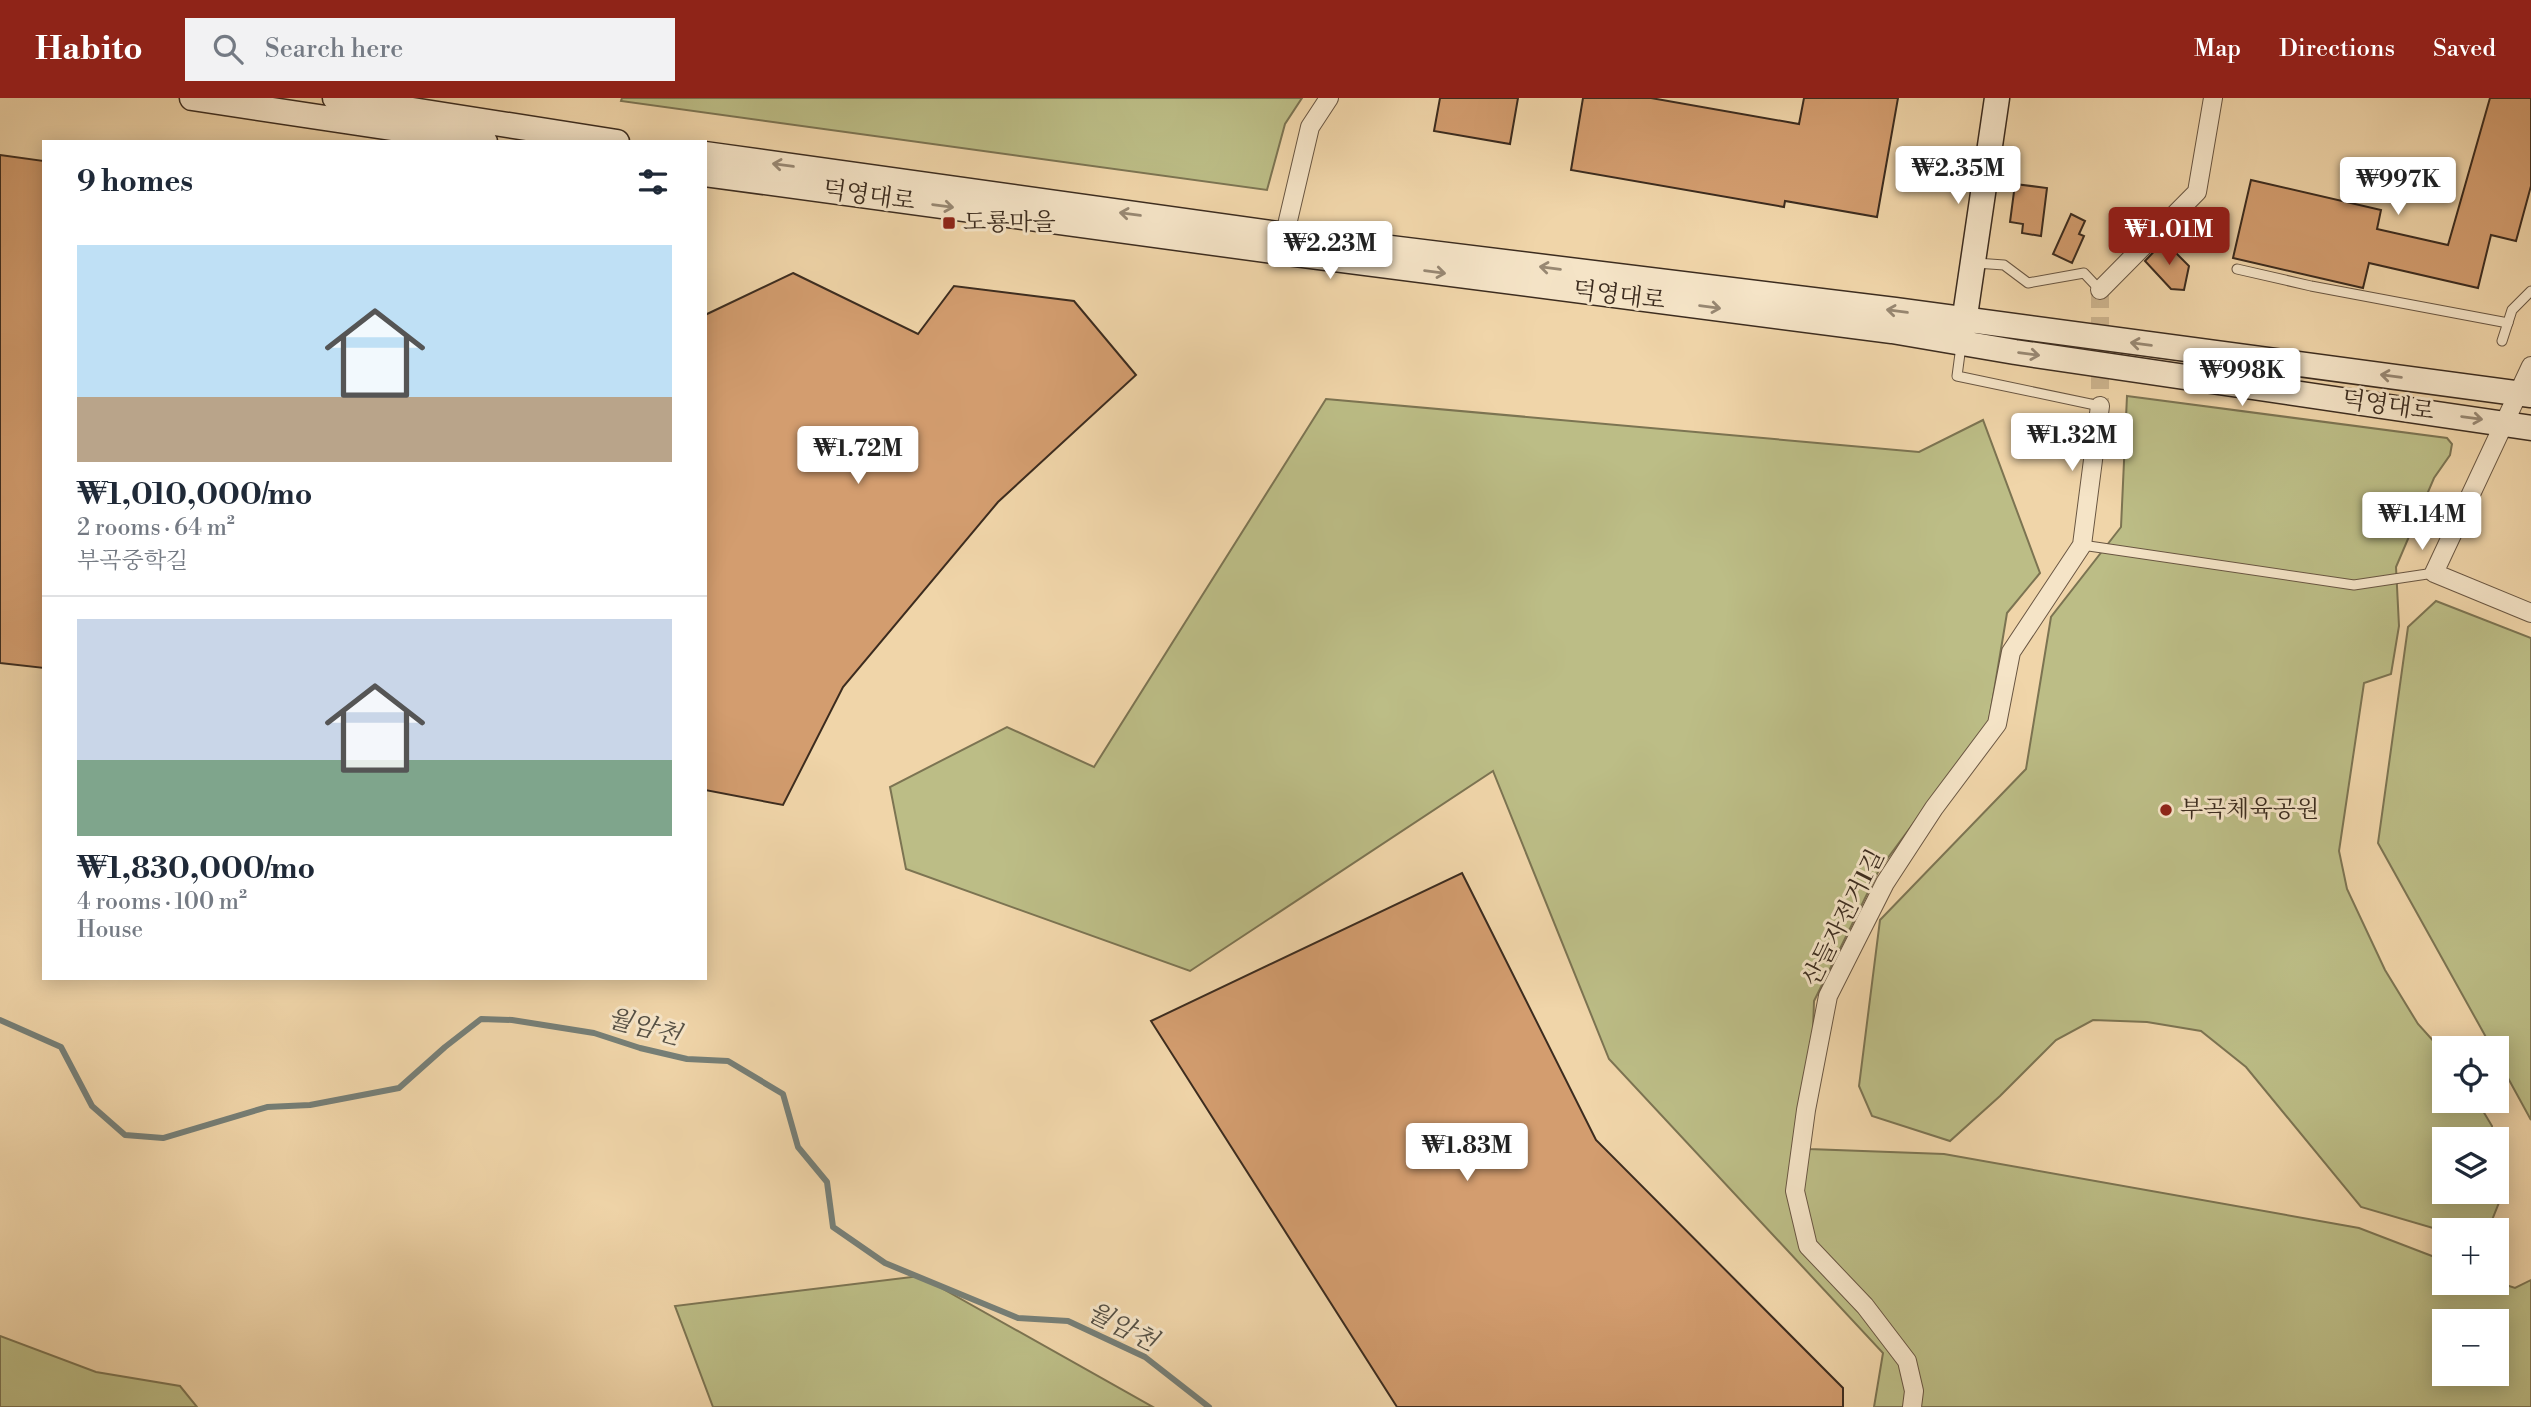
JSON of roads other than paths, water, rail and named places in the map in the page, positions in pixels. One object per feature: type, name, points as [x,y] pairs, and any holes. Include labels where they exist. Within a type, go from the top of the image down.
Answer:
[{"type":"street","points":[[192,98],[472,140]]},
{"type":"street","points":[[335,98],[604,140]]},
{"type":"street","points":[[1283,244],[1310,127],[1329,98]]},
{"type":"street","points":[[1963,331],[1997,98]]},
{"type":"street","points":[[2100,290],[2197,192],[2213,98]]},
{"type":"street","name":"덕영대로","points":[[707,154],[1283,244]]},
{"type":"street","name":"덕영대로","points":[[707,174],[1283,244],[1963,331],[2525,394]]},
{"type":"street","name":"덕영대로","points":[[1963,331],[2531,428]]},
{"type":"street","points":[[2531,366],[2525,394],[2504,423],[2434,573],[2531,613]]},
{"type":"street","points":[[2082,545],[2100,406]]},
{"type":"street","name":"산들자전거1길","points":[[1912,1407],[1914,1391],[1907,1361],[1865,1306],[1808,1246],[1795,1191],[1828,996],[1885,884],[1934,808],[1997,724],[2011,652],[2082,545]]},
{"type":"lane","points":[[1973,262],[2004,265],[2028,283],[2084,273],[2100,290]]},
{"type":"lane","points":[[2237,269],[2311,286],[2508,323]]},
{"type":"lane","points":[[2502,341],[2512,310],[2531,291]]},
{"type":"lane","points":[[1963,331],[1957,376],[2100,406]]},
{"type":"lane","points":[[2082,545],[2354,585],[2434,573]]},
{"type":"waterway","name":"월암천","points":[[0,1020],[61,1047],[92,1106],[125,1135],[163,1138],[267,1107],[310,1105],[399,1088],[481,1019],[512,1020],[594,1033],[687,1059],[728,1061],[783,1094],[798,1147],[827,1182],[833,1227],[885,1263],[1018,1318],[1068,1321],[1145,1357],[1209,1407]]},
{"type":"tunnel","points":[[2100,290],[2100,406]]},
{"type":"place","name":"도룡마을","points":[[949,223]]},
{"type":"place","name":"부곡체육공원","points":[[2166,810]]}]
